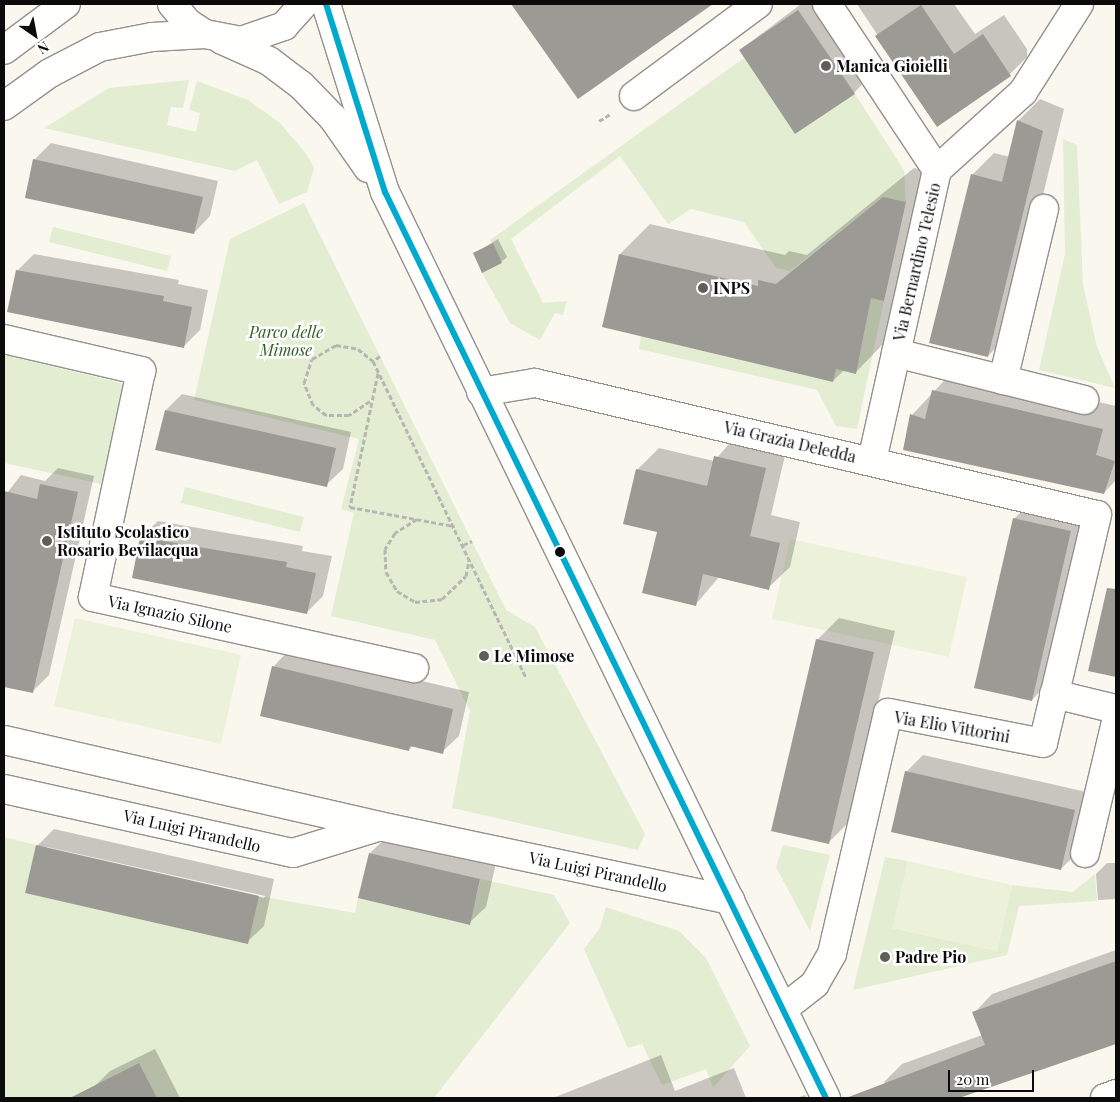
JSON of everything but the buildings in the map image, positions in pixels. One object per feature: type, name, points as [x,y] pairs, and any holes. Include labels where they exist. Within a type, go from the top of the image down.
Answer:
[{"type":"street","points":[[4,50],[66,4]]},
{"type":"street","points":[[172,4],[188,23],[214,37],[269,61],[301,84],[333,118],[384,192],[826,1098]]},
{"type":"street","points":[[4,106],[50,73],[100,47],[152,37],[214,37],[241,42],[269,35],[284,26],[304,4]]},
{"type":"street","points":[[326,4],[384,192]]},
{"type":"street","points":[[634,96],[758,4]]},
{"type":"street","name":"Via Bernardino Telesio","points":[[827,4],[937,170],[872,460]]},
{"type":"street","points":[[937,170],[1023,92],[1079,4]]},
{"type":"street","points":[[1003,380],[1044,209]]},
{"type":"street","name":"Via Ignazio Silone","points":[[4,339],[140,371],[93,597],[414,668]]},
{"type":"street","points":[[896,353],[1084,400]]},
{"type":"street","name":"Via Grazia Deledda","points":[[481,392],[535,383],[872,460],[1097,515]]},
{"type":"street","name":"Via Elio Vittorini","points":[[783,1009],[815,984],[832,954],[888,714],[1043,743],[1097,515]]},
{"type":"street","points":[[1054,694],[1116,709]]},
{"type":"street","points":[[1085,853],[1116,722]]},
{"type":"street","name":"Via Luigi Pirandello","points":[[4,740],[379,826],[730,900]]},
{"type":"street","name":"Via Luigi Pirandello","points":[[4,789],[293,853],[379,826]]},
{"type":"street","points":[[1105,1098],[1116,1094]]},
{"type":"path","points":[[600,121],[610,114]]},
{"type":"path","points":[[372,398],[349,415],[326,415],[313,404],[304,383],[312,359],[330,346],[358,349],[373,361],[470,558],[526,678]]},
{"type":"path","points":[[373,361],[380,356]]},
{"type":"path","points":[[378,372],[349,509],[454,526]]},
{"type":"path","points":[[418,519],[395,533],[385,549],[386,572],[397,591],[415,602],[442,599],[466,576],[470,558]]},
{"type":"path","points":[[463,545],[472,541]]},
{"type":"green space","points":[[744,58],[795,134],[855,94],[904,170],[906,202],[883,197],[790,271],[776,268],[744,222],[691,209],[668,224],[620,156],[511,239],[543,303],[567,301],[563,315],[555,313],[540,340],[510,323],[482,273],[502,263],[490,240]]},
{"type":"green space","points":[[189,80],[183,108],[171,107],[167,125],[196,132],[200,113],[189,110],[197,81],[248,100],[280,123],[307,155],[314,168],[307,192],[279,204],[257,160],[235,171],[44,128],[109,88]]},
{"type":"green space","points":[[1063,139],[1077,145],[1083,285],[1097,347],[1115,388],[1039,370],[1065,254]]},
{"type":"green space","name":"Parco delle Mimose","points":[[304,203],[506,610],[535,627],[645,834],[638,850],[452,808],[470,711],[435,640],[331,616],[354,513],[341,509],[359,439],[194,400],[230,239]]},
{"type":"green space","points":[[53,227],[171,256],[167,271],[49,242]]},
{"type":"green space","points":[[871,298],[884,301],[857,429],[836,426],[817,390],[639,349],[641,336],[833,382],[836,369],[856,373]]},
{"type":"green space","points":[[4,355],[125,384],[101,484],[4,463]]},
{"type":"green space","points":[[185,487],[304,517],[300,532],[181,503]]},
{"type":"green space","points":[[790,539],[967,577],[949,657],[772,619]]},
{"type":"green space","points":[[75,618],[241,655],[221,744],[54,706]]},
{"type":"green space","points":[[4,837],[36,845],[25,893],[247,943],[259,896],[355,913],[358,898],[469,925],[481,879],[554,895],[570,923],[434,1098],[157,1098],[139,1063],[93,1087],[99,1098],[4,1098]]},
{"type":"green space","points":[[783,845],[830,855],[810,931],[776,867]]},
{"type":"green space","points":[[885,857],[908,861],[893,928],[997,951],[1012,885],[1073,892],[1095,874],[1097,901],[1019,906],[1007,955],[853,990]]},
{"type":"green space","points":[[908,861],[1012,885],[997,951],[893,928]]},
{"type":"green space","points":[[606,907],[679,931],[706,958],[750,1046],[713,1088],[706,1069],[662,1085],[642,1044],[628,1048],[584,949],[600,928]]},
{"type":"transit line","points":[[326,4],[385,192],[826,1098]]},
{"type":"place","name":"Manica Gioielli","points":[[826,66]]},
{"type":"place","name":"INPS","points":[[703,288]]},
{"type":"place","name":"Istituto Scolastico Rosario Bevilacqua","points":[[47,541]]},
{"type":"place","name":"Le Mimose","points":[[484,656]]},
{"type":"place","name":"Padre Pio","points":[[885,957]]}]
